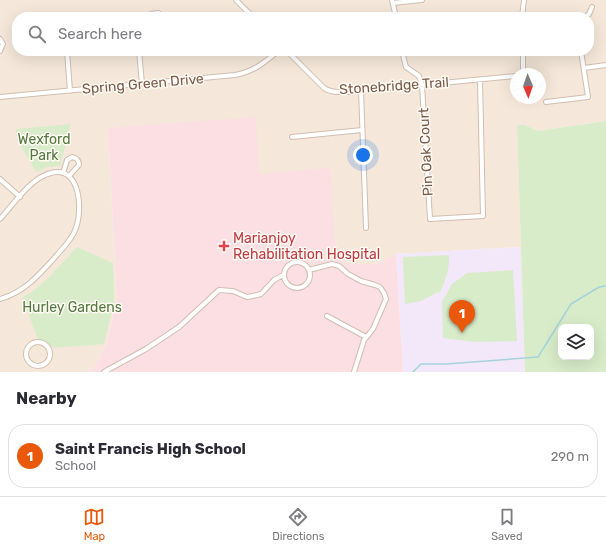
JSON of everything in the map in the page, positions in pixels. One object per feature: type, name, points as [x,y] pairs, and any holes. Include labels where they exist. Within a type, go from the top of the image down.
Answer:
[{"type":"street","points":[[236,0],[248,12]]},
{"type":"street","points":[[395,12],[392,1],[422,0]]},
{"type":"street","points":[[523,12],[524,0]]},
{"type":"street","points":[[590,12],[592,7]]},
{"type":"street","points":[[0,39],[3,44],[0,52]]},
{"type":"street","points":[[67,56],[70,91]]},
{"type":"street","points":[[139,56],[142,84]]},
{"type":"street","name":"Spring Green Drive","points":[[0,97],[242,74],[259,67],[272,56]]},
{"type":"street","name":"Stonebridge Trail","points":[[292,56],[326,90],[342,92],[510,77]]},
{"type":"street","points":[[403,56],[406,68],[419,76],[422,85]]},
{"type":"street","points":[[523,56],[523,68]]},
{"type":"street","points":[[546,102],[588,97],[582,56]]},
{"type":"street","points":[[584,68],[606,65]]},
{"type":"street","name":"Pin Oak Court","points":[[422,85],[430,220],[483,216],[480,80]]},
{"type":"street","points":[[361,90],[366,228]]},
{"type":"street","points":[[292,137],[362,130]]},
{"type":"street","points":[[63,173],[67,160],[72,157],[76,158],[79,165],[69,176]]},
{"type":"street","points":[[0,219],[29,187],[42,176],[63,173],[74,180],[78,191],[79,214],[75,231],[62,250],[37,277],[20,291],[0,299]]},
{"type":"street","points":[[0,179],[20,197]]},
{"type":"street","points":[[104,372],[146,349],[179,327],[219,290],[233,291],[247,297],[261,294],[274,280],[283,275],[288,264],[296,261],[304,263],[309,270],[310,279],[304,286],[295,288],[287,283],[283,275]]},
{"type":"street","points":[[309,270],[332,264],[339,266],[348,274],[361,281],[380,287],[384,293],[386,300],[373,329],[364,340],[354,372]]},
{"type":"street","points":[[327,316],[366,338]]},
{"type":"street","points":[[37,342],[46,345],[50,353],[47,362],[39,366],[31,363],[26,355],[29,346],[37,342]]},
{"type":"street","points":[[38,372],[39,366]]},
{"type":"shaded area","points":[[0,0],[606,0],[606,121],[538,131],[525,125],[517,125],[521,247],[396,254],[376,264],[347,264],[336,256],[334,239],[259,174],[108,129],[117,300],[106,346],[91,372],[0,372]]},
{"type":"shaded area","name":"Marianjoy Rehabilitation Hospital","points":[[256,117],[259,174],[330,168],[336,256],[347,264],[376,264],[396,254],[403,372],[91,372],[106,346],[117,300],[108,128]]},
{"type":"shaded area","points":[[521,247],[525,372],[403,372],[396,254]]},
{"type":"green space","points":[[606,121],[606,372],[525,372],[517,125],[525,125],[538,131]]},
{"type":"green space","name":"Wexford Park","points":[[71,124],[60,166],[47,167],[36,172],[17,140],[16,129]]},
{"type":"green space","name":"Hurley Gardens","points":[[77,247],[113,263],[114,301],[104,344],[54,348],[38,339],[22,298],[45,281]]},
{"type":"green space","points":[[449,255],[448,270],[440,293],[438,292],[421,301],[405,304],[403,257]]},
{"type":"green space","points":[[513,270],[517,341],[475,342],[443,338],[442,302],[452,284],[467,273]]},
{"type":"waterway","points":[[413,372],[421,364],[446,364],[538,357],[571,304],[599,287],[606,286]]},
{"type":"place","name":"Marianjoy Rehabilitation Hospital","points":[[224,246]]},
{"type":"place","name":"Saint Francis High School","points":[[462,333]]}]
